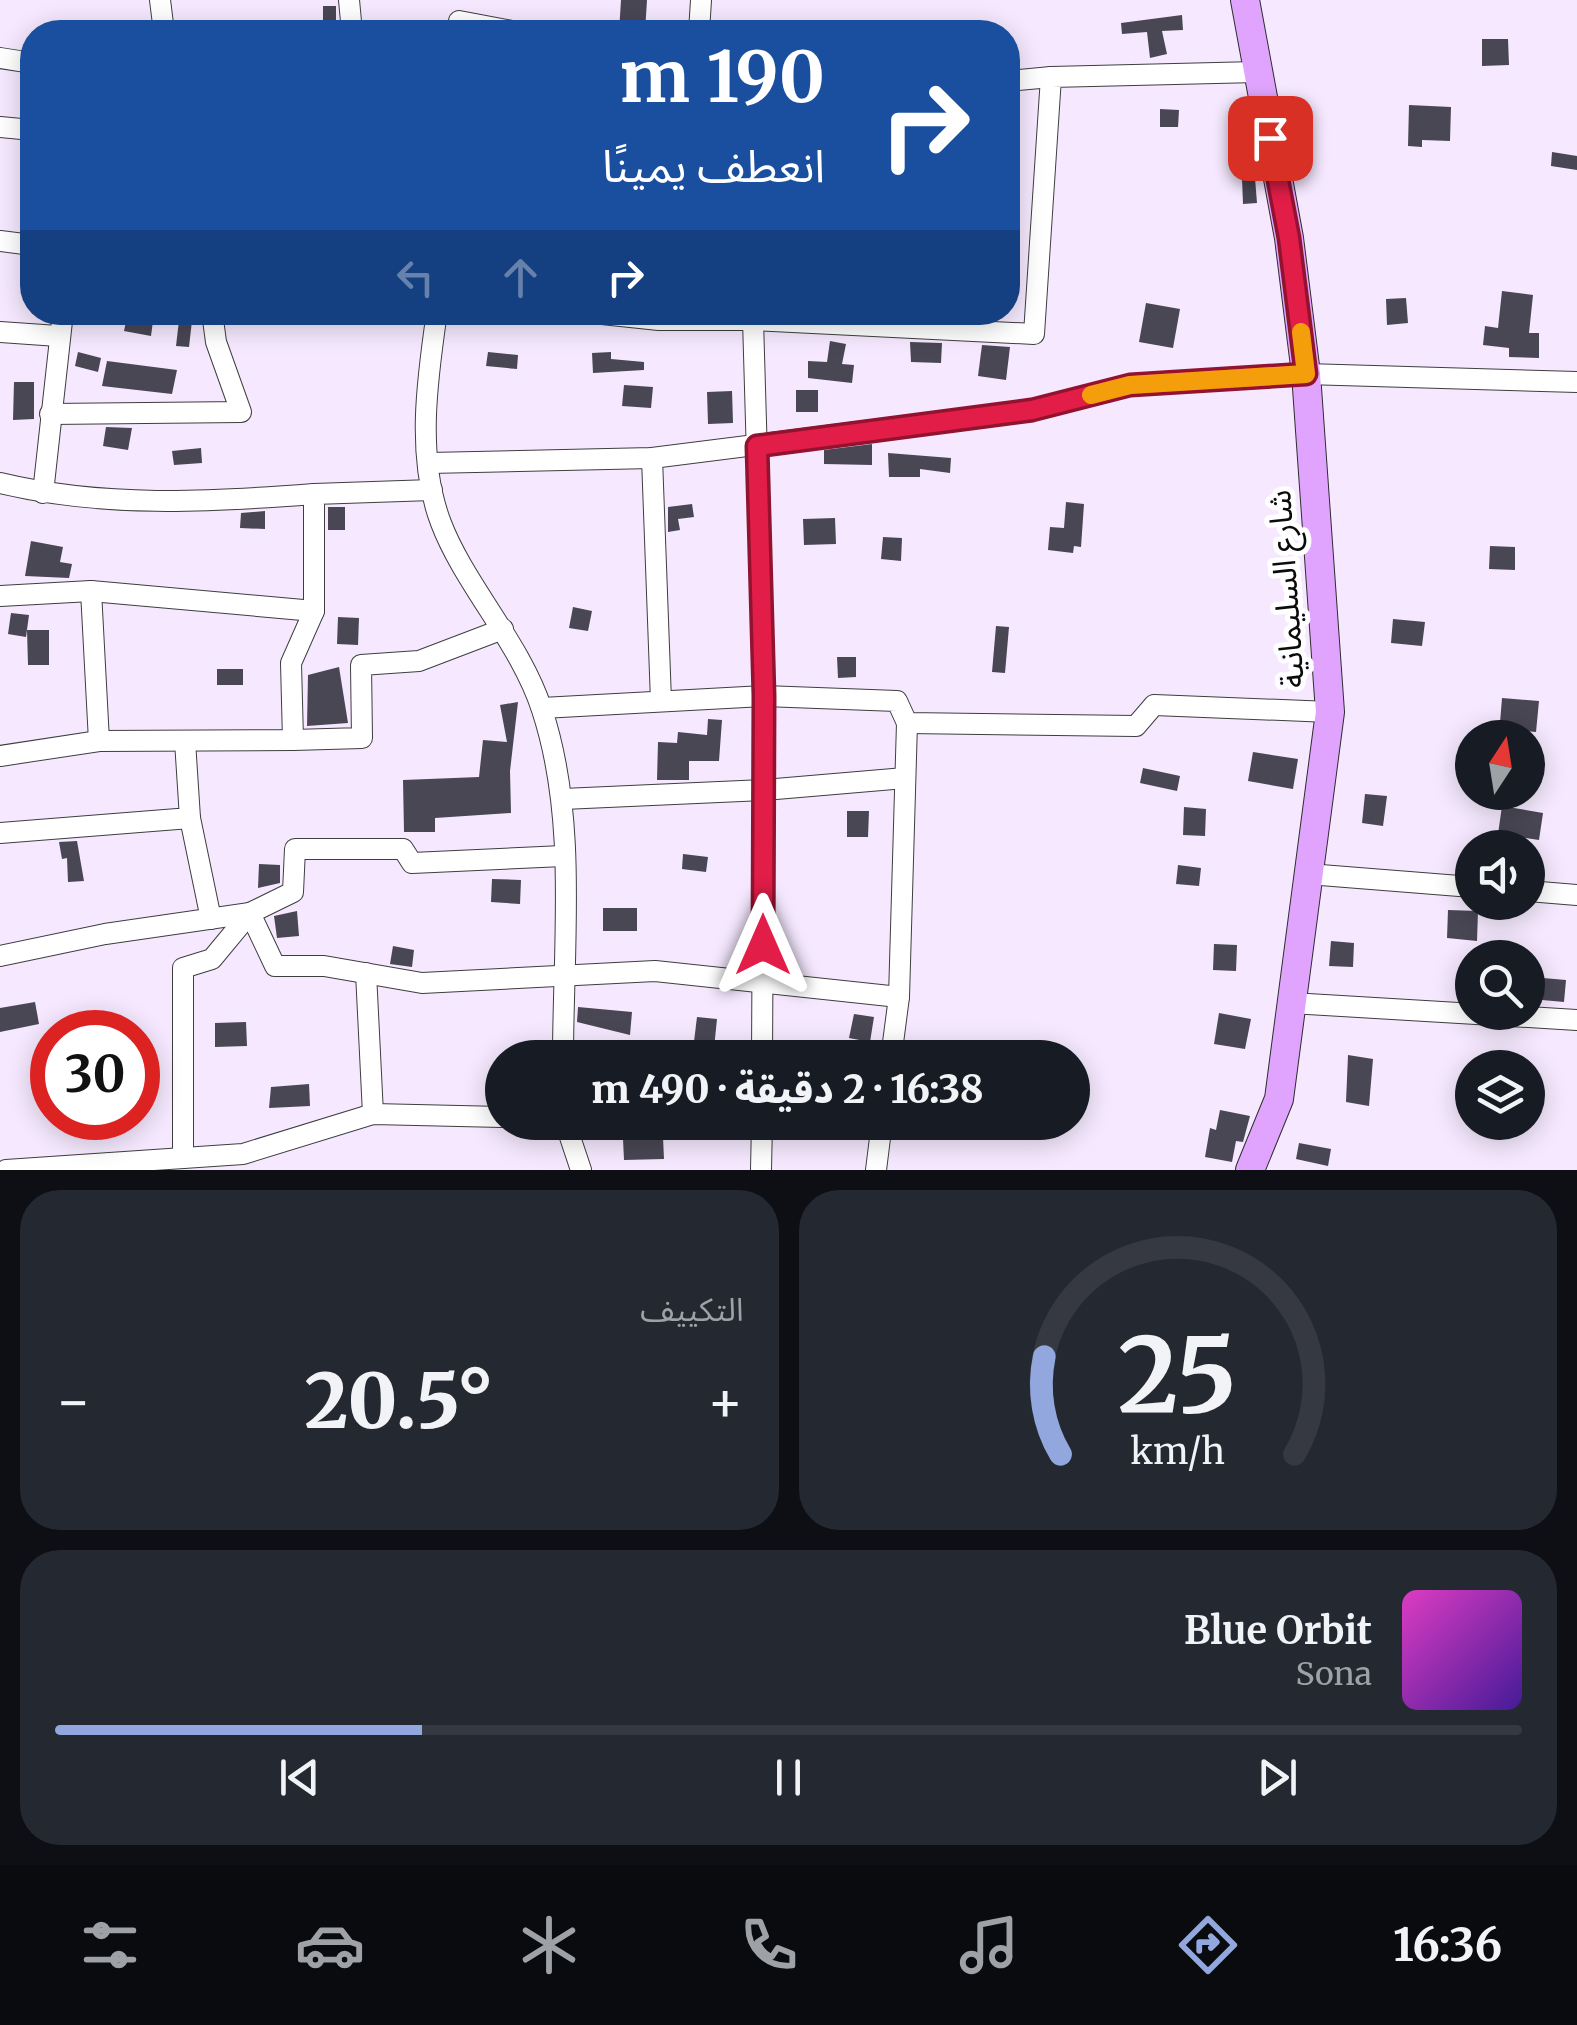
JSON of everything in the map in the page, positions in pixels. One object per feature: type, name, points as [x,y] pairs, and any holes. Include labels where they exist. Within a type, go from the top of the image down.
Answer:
[{"type":"street","name":"شارع السليمانية","points":[[1245,0],[1289,238],[1306,374],[1330,712],[1279,1099],[1250,1170]]},
{"type":"street","points":[[1020,79],[1257,72]]},
{"type":"street","points":[[951,325],[1034,334],[1052,77]]},
{"type":"street","points":[[42,493],[60,325]]},
{"type":"street","points":[[50,414],[241,412],[214,325]]},
{"type":"street","points":[[435,325],[426,388],[429,463],[441,525],[503,630],[542,708],[563,799],[563,1040]]},
{"type":"street","points":[[753,325],[764,696],[762,1040]]},
{"type":"street","points":[[0,332],[58,336]]},
{"type":"street","points":[[429,463],[652,458],[1032,410],[1130,385],[1306,374],[1577,382]]},
{"type":"street","points":[[652,458],[661,702]]},
{"type":"street","points":[[0,483],[42,493],[182,504],[432,490]]},
{"type":"street","points":[[293,740],[291,662],[314,610],[314,494]]},
{"type":"street","points":[[0,596],[92,591],[314,610]]},
{"type":"street","points":[[92,591],[100,742]]},
{"type":"street","points":[[0,756],[100,742],[362,738],[360,664],[420,661],[503,630]]},
{"type":"street","points":[[542,708],[764,696],[897,701],[907,722],[899,998],[893,1040]]},
{"type":"street","points":[[907,722],[1136,726],[1154,705],[1330,712]]},
{"type":"street","points":[[186,741],[190,818],[210,919]]},
{"type":"street","points":[[563,799],[764,790],[905,778]]},
{"type":"street","points":[[0,833],[190,818]]},
{"type":"street","points":[[0,956],[250,913],[293,892],[295,848],[402,849],[412,863],[563,856]]},
{"type":"street","points":[[1308,874],[1455,885]]},
{"type":"street","points":[[1545,892],[1577,895]]},
{"type":"street","points":[[250,913],[275,966],[324,966],[422,983],[655,971],[899,998]]},
{"type":"street","points":[[182,1158],[182,968],[212,959],[250,913]]},
{"type":"street","points":[[366,973],[373,1114]]},
{"type":"street","points":[[1292,1004],[1577,1020]]},
{"type":"street","points":[[6,1170],[243,1154],[373,1114],[485,1116]]},
{"type":"street","points":[[570,1140],[581,1170]]},
{"type":"street","points":[[761,1170],[762,1140]]},
{"type":"street","points":[[876,1170],[880,1140]]},
{"type":"building","points":[[621,0],[647,0],[646,20],[620,20]]},
{"type":"building","points":[[323,6],[336,6],[336,20],[323,20]]},
{"type":"building","points":[[1182,15],[1183,30],[1162,31],[1167,54],[1150,58],[1147,32],[1122,34],[1121,23]]},
{"type":"building","points":[[1482,39],[1508,39],[1509,65],[1482,66]]},
{"type":"building","points":[[1409,105],[1451,107],[1450,141],[1422,140],[1422,147],[1408,146]]},
{"type":"building","points":[[1160,109],[1179,110],[1178,127],[1160,127]]},
{"type":"building","points":[[1552,152],[1577,156],[1577,170],[1551,166]]},
{"type":"building","points":[[1242,178],[1255,178],[1257,203],[1243,204]]},
{"type":"building","points":[[1502,291],[1533,295],[1529,333],[1539,333],[1539,358],[1509,357],[1509,348],[1483,345],[1485,326],[1498,328]]},
{"type":"building","points":[[1406,298],[1408,323],[1387,325],[1386,299]]},
{"type":"building","points":[[1146,303],[1180,309],[1173,348],[1139,342]]},
{"type":"building","points":[[125,325],[152,325],[151,336],[124,331]]},
{"type":"building","points":[[178,325],[192,325],[189,347],[176,346]]},
{"type":"building","points":[[830,341],[846,344],[842,364],[854,365],[852,383],[808,378],[808,361],[827,362]]},
{"type":"building","points":[[910,342],[942,343],[941,363],[911,362]]},
{"type":"building","points":[[982,345],[1010,347],[1006,380],[978,376]]},
{"type":"building","points":[[78,352],[101,358],[98,372],[75,366]]},
{"type":"building","points":[[488,352],[518,355],[517,369],[486,366]]},
{"type":"building","points":[[611,352],[611,359],[644,362],[644,370],[593,373],[592,353]]},
{"type":"building","points":[[107,361],[177,370],[172,394],[102,386]]},
{"type":"building","points":[[14,382],[34,382],[34,419],[13,420]]},
{"type":"building","points":[[624,385],[653,387],[651,408],[622,406]]},
{"type":"building","points":[[796,390],[818,390],[818,412],[796,412]]},
{"type":"building","points":[[732,391],[733,423],[708,424],[707,392]]},
{"type":"building","points":[[106,427],[132,428],[128,450],[103,446]]},
{"type":"building","points":[[872,444],[872,465],[824,464],[824,450]]},
{"type":"building","points":[[201,448],[202,463],[174,465],[172,451]]},
{"type":"building","points":[[888,453],[951,458],[950,473],[920,469],[920,477],[889,477]]},
{"type":"building","points":[[1066,502],[1084,504],[1081,547],[1074,546],[1073,553],[1048,550],[1050,527],[1064,528]]},
{"type":"building","points":[[692,504],[694,517],[678,519],[680,530],[668,532],[668,507]]},
{"type":"building","points":[[328,507],[345,507],[345,530],[328,530]]},
{"type":"building","points":[[265,511],[265,529],[240,528],[241,513]]},
{"type":"building","points":[[835,518],[836,544],[804,545],[803,519]]},
{"type":"building","points":[[883,537],[902,538],[901,561],[881,559]]},
{"type":"building","points":[[31,541],[63,547],[60,562],[72,564],[69,578],[25,576]]},
{"type":"building","points":[[1490,546],[1515,547],[1515,570],[1489,569]]},
{"type":"building","points":[[573,607],[592,611],[588,631],[569,628]]},
{"type":"building","points":[[11,613],[29,615],[26,637],[8,634]]},
{"type":"building","points":[[338,617],[359,618],[358,645],[337,644]]},
{"type":"building","points":[[1393,619],[1425,622],[1422,646],[1391,643]]},
{"type":"building","points":[[996,626],[1009,627],[1005,673],[992,672]]},
{"type":"building","points":[[27,630],[49,630],[49,665],[28,665]]},
{"type":"building","points":[[837,657],[856,657],[856,677],[838,678]]},
{"type":"building","points":[[339,667],[348,723],[307,726],[308,675]]},
{"type":"building","points":[[217,669],[243,669],[243,685],[217,685]]},
{"type":"building","points":[[1502,698],[1539,701],[1537,720],[1500,720]]},
{"type":"building","points":[[518,702],[510,771],[511,813],[435,818],[435,832],[404,832],[403,780],[479,777],[483,740],[507,742],[500,705]]},
{"type":"building","points":[[708,719],[722,720],[719,761],[689,761],[689,780],[657,780],[658,742],[677,743],[678,732],[707,735]]},
{"type":"building","points":[[1253,752],[1298,759],[1293,789],[1248,781]]},
{"type":"building","points":[[1143,768],[1180,776],[1177,791],[1140,783]]},
{"type":"building","points":[[1365,794],[1387,796],[1383,826],[1362,823]]},
{"type":"building","points":[[1184,807],[1206,809],[1205,836],[1183,835]]},
{"type":"building","points":[[1501,810],[1543,813],[1540,830],[1499,830]]},
{"type":"building","points":[[847,811],[869,811],[868,837],[847,837]]},
{"type":"building","points":[[77,841],[84,881],[68,882],[67,858],[62,859],[59,842]]},
{"type":"building","points":[[683,854],[708,857],[706,872],[682,869]]},
{"type":"building","points":[[259,864],[280,865],[280,883],[258,888]]},
{"type":"building","points":[[1178,865],[1201,868],[1199,886],[1176,884]]},
{"type":"building","points":[[492,879],[521,880],[520,904],[491,902]]},
{"type":"building","points":[[603,908],[637,908],[637,931],[603,931]]},
{"type":"building","points":[[1448,910],[1455,910],[1455,920],[1478,920],[1477,940],[1447,938]]},
{"type":"building","points":[[297,911],[299,936],[277,938],[274,916]]},
{"type":"building","points":[[1331,941],[1354,943],[1353,967],[1329,966]]},
{"type":"building","points":[[1214,944],[1237,945],[1236,971],[1213,970]]},
{"type":"building","points":[[393,946],[414,950],[412,967],[390,964]]},
{"type":"building","points":[[1545,978],[1566,980],[1564,1002],[1545,1000]]},
{"type":"building","points":[[35,1002],[36,1010],[30,1010],[30,1026],[0,1032],[0,1008]]},
{"type":"building","points":[[578,1007],[632,1012],[630,1035],[577,1022]]},
{"type":"building","points":[[1219,1013],[1251,1019],[1245,1049],[1214,1044]]},
{"type":"building","points":[[854,1014],[874,1017],[870,1040],[849,1038]]},
{"type":"building","points":[[697,1017],[717,1019],[715,1040],[694,1040]]},
{"type":"building","points":[[246,1022],[247,1046],[215,1047],[215,1023]]},
{"type":"building","points":[[1348,1055],[1373,1059],[1369,1106],[1346,1102]]},
{"type":"building","points":[[309,1084],[310,1106],[269,1108],[271,1087]]},
{"type":"building","points":[[1220,1110],[1250,1116],[1243,1142],[1236,1141],[1232,1162],[1205,1157],[1210,1128],[1216,1130]]},
{"type":"building","points":[[623,1140],[663,1140],[664,1159],[624,1160]]},
{"type":"building","points":[[1299,1143],[1331,1149],[1328,1166],[1296,1159]]},
{"type":"slow traffic","points":[[1091,395],[1130,385],[1306,374],[1301,332]]},
{"type":"route","points":[[763,945],[764,696],[757,446],[1032,410],[1130,385],[1306,374],[1289,238],[1270,138]]}]
